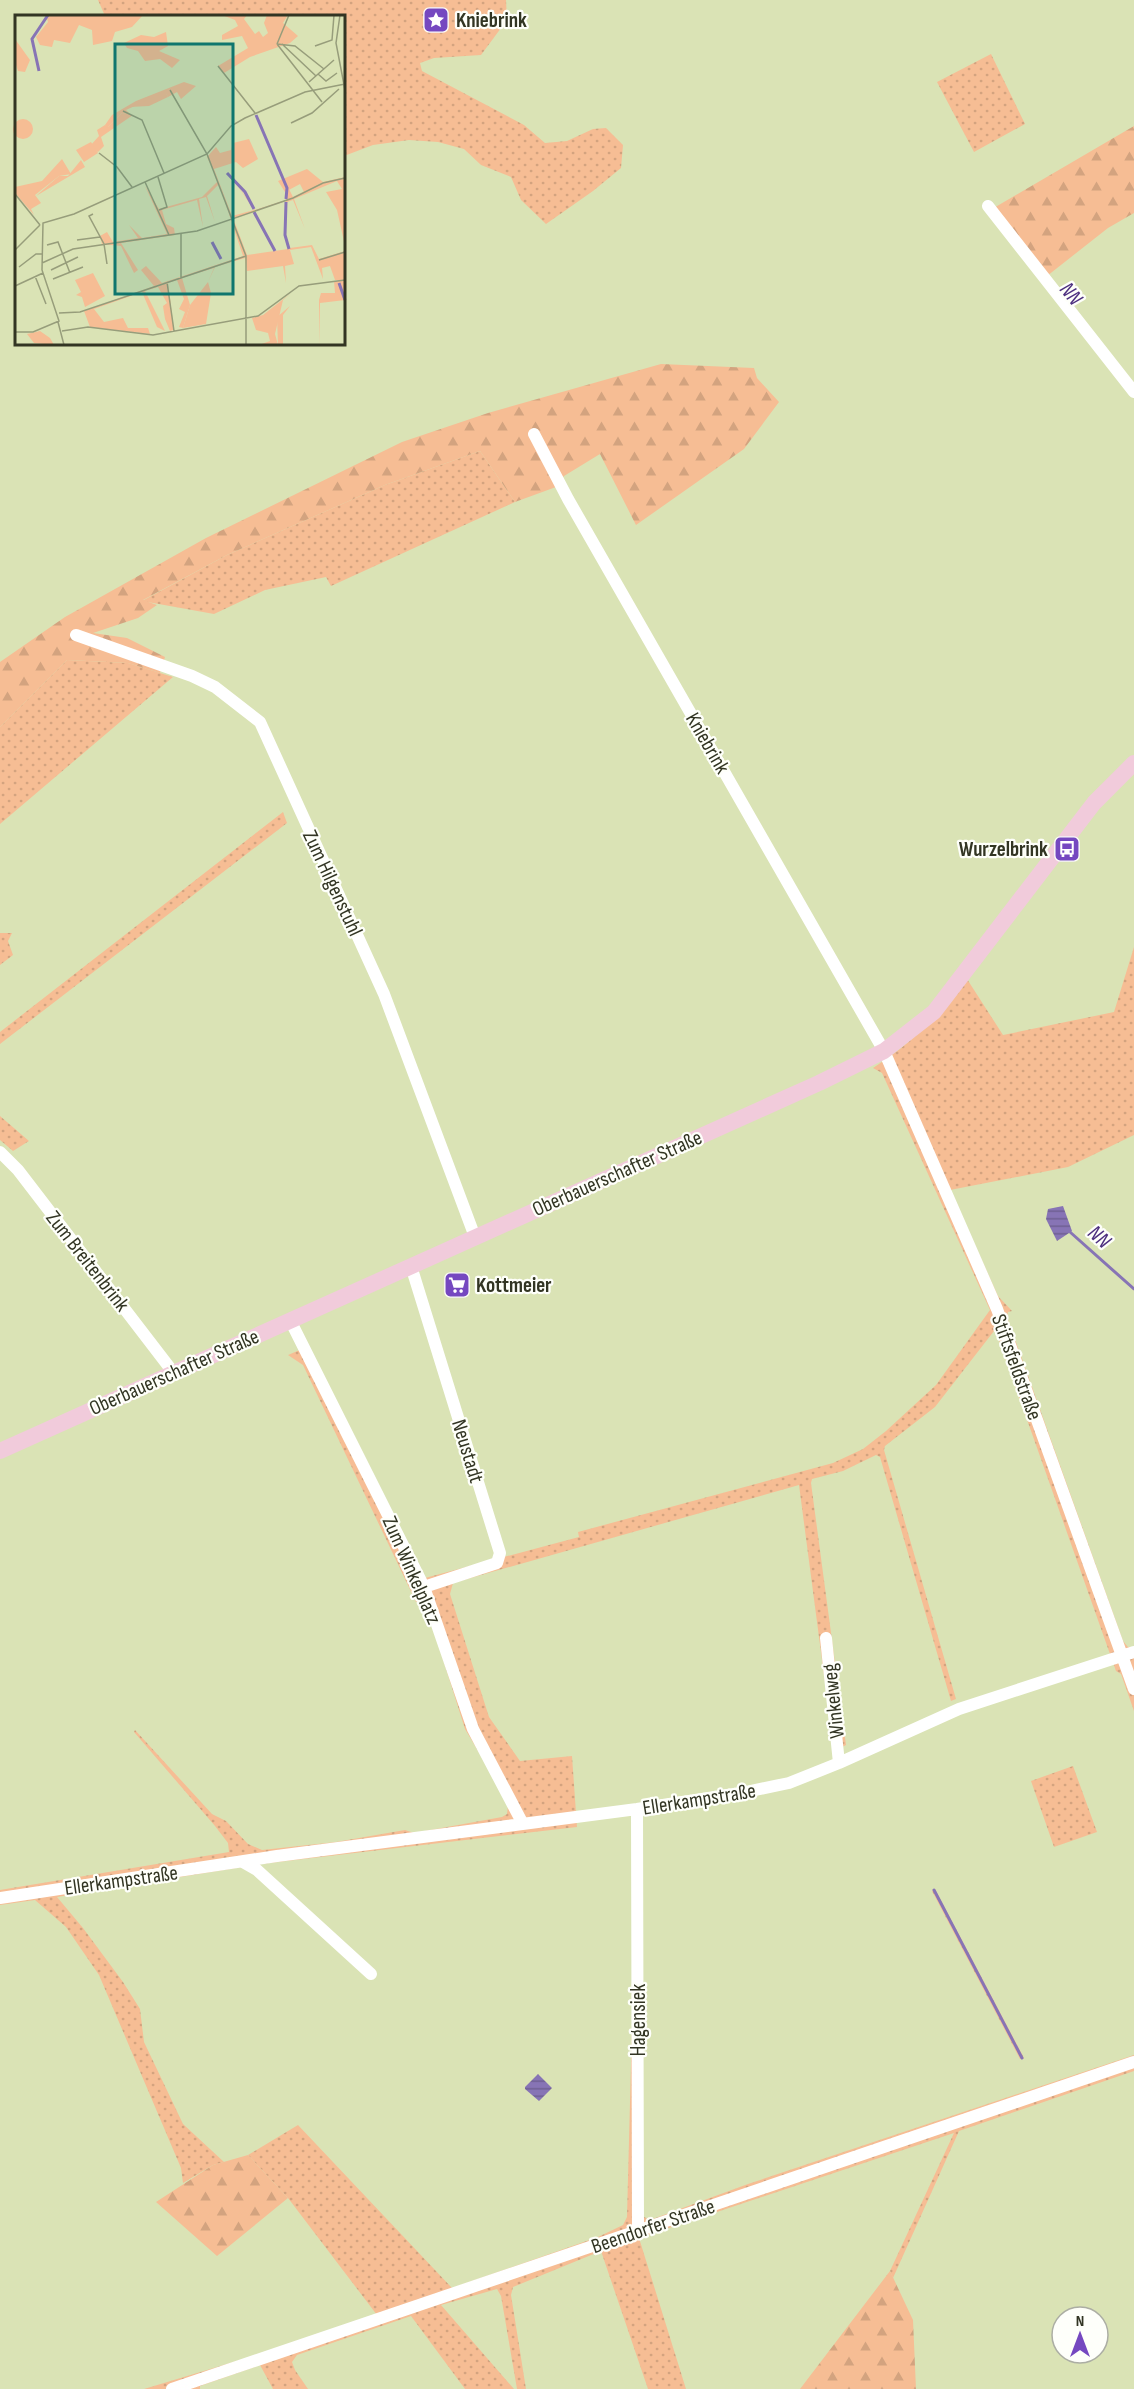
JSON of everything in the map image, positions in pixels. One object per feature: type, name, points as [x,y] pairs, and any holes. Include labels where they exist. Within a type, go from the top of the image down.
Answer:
[{"type":"main road","name":"Oberbauerschafter Straße","points":[[0,1451],[819,1083],[884,1051],[934,1012],[1094,803],[1134,764]]},
{"type":"street","points":[[988,206],[1134,392]]},
{"type":"street","name":"Kniebrink","points":[[534,434],[574,510],[884,1051]]},
{"type":"street","name":"Zum Hilgenstuhl","points":[[76,634],[192,676],[214,687],[260,722],[384,994],[475,1237]]},
{"type":"street","name":"Stiftsfeldstraße","points":[[884,1051],[997,1309],[1128,1654],[1134,1689]]},
{"type":"street","name":"Zum Breitenbrink","points":[[0,1152],[18,1170],[173,1372]]},
{"type":"street","name":"Neustadt","points":[[411,1266],[500,1553],[497,1563],[424,1587]]},
{"type":"street","name":"Zum Winkelplatz","points":[[290,1320],[424,1587],[473,1729],[523,1824]]},
{"type":"street","name":"Winkelweg","points":[[826,1638],[839,1763]]},
{"type":"street","name":"Ellerkampstraße","points":[[0,1898],[243,1862],[637,1809],[789,1783],[959,1709],[1128,1654]]},
{"type":"street","name":"Hagensiek","points":[[637,1809],[638,2231]]},
{"type":"street","points":[[243,1862],[257,1870],[371,1974]]},
{"type":"street","name":"Beendorfer Straße","points":[[172,2389],[1134,2062]]},
{"type":"green space","points":[[98,0],[506,0],[507,20],[481,55],[434,58],[420,63],[422,71],[524,125],[545,143],[567,141],[593,129],[606,128],[623,145],[621,168],[546,224],[521,200],[511,177],[481,165],[464,149],[438,142],[409,140],[373,145],[345,156],[345,15],[105,15]]},
{"type":"green space","points":[[991,54],[1025,124],[974,152],[937,82]]},
{"type":"green space","points":[[1134,126],[1134,213],[1108,228],[1047,276],[992,209]]},
{"type":"green space","points":[[661,364],[754,368],[757,378],[779,402],[744,449],[636,525],[600,454],[564,476],[556,487],[515,502],[480,451],[385,485],[227,555],[143,600],[157,605],[138,618],[93,633],[127,638],[165,657],[160,673],[128,663],[67,660],[0,727],[0,662],[65,617],[206,538],[402,442],[488,413]]},
{"type":"green space","points":[[480,451],[515,502],[331,586],[326,577],[265,590],[214,614],[142,601],[227,555],[385,485]]},
{"type":"green space","points":[[67,660],[128,663],[173,677],[0,824],[0,727]]},
{"type":"green space","points":[[283,812],[287,823],[0,1044],[0,1032]]},
{"type":"green space","points":[[0,933],[12,933],[8,941],[13,955],[0,965]]},
{"type":"green space","points":[[1134,947],[1134,1135],[1068,1167],[950,1190],[998,1296],[1012,1311],[1008,1312],[1007,1317],[1123,1641],[1128,1647],[1134,1647],[1134,1711],[1121,1674],[1116,1671],[994,1331],[935,1407],[885,1446],[884,1450],[956,1699],[951,1701],[880,1457],[876,1455],[843,1471],[812,1479],[811,1483],[846,1745],[834,1751],[799,1485],[453,1583],[450,1594],[489,1717],[520,1761],[572,1756],[577,1827],[261,1864],[57,1897],[83,1928],[140,2009],[144,2042],[183,2124],[224,2162],[213,2165],[183,2183],[181,2168],[99,1975],[66,1927],[35,1900],[0,1905],[0,1890],[229,1852],[228,1843],[215,1826],[134,1732],[135,1730],[212,1814],[226,1821],[248,1844],[262,1850],[336,1842],[405,1830],[414,1833],[502,1817],[507,1814],[508,1806],[502,1791],[465,1729],[424,1599],[416,1602],[303,1365],[288,1355],[309,1346],[425,1578],[579,1537],[578,1532],[833,1463],[863,1449],[936,1385],[990,1310],[882,1073],[873,1068],[924,1028],[967,979],[1003,1035],[1114,1012]]},
{"type":"green space","points":[[0,1116],[29,1141],[13,1151],[0,1140]]},
{"type":"green space","points":[[1073,1766],[1097,1832],[1054,1847],[1031,1781]]},
{"type":"green space","points":[[935,1889],[1024,2058],[1020,2059],[932,1891]]},
{"type":"green space","points":[[632,2026],[642,2216],[650,2220],[748,2184],[1134,2055],[1134,2071],[959,2131],[893,2278],[890,2271],[954,2133],[639,2238],[686,2389],[648,2389],[601,2251],[513,2287],[511,2295],[526,2389],[517,2389],[501,2296],[497,2289],[441,2305],[514,2389],[465,2389],[411,2316],[297,2355],[292,2362],[308,2389],[273,2389],[260,2365],[200,2386],[200,2389],[144,2389],[280,2348],[377,2315],[288,2198],[248,2155],[298,2125],[452,2288],[598,2237],[623,2225],[627,2217]]},
{"type":"green space","points":[[248,2155],[288,2198],[217,2256],[156,2202],[213,2165]]},
{"type":"green space","points":[[890,2271],[913,2320],[916,2389],[800,2389]]},
{"type":"shaded area","points":[[1063,1206],[1072,1231],[1057,1241],[1046,1219],[1048,1209]]},
{"type":"shaded area","points":[[538,2074],[552,2088],[539,2101],[525,2089]]},
{"type":"waterway","name":"NN","points":[[1070,1232],[1134,1289]]},
{"type":"waterway","points":[[934,1890],[1022,2058]]},
{"type":"place","name":"Kniebrink","points":[[436,20]]},
{"type":"place","name":"Wurzelbrink","points":[[1067,849]]},
{"type":"place","name":"Kottmeier","points":[[457,1285]]}]
